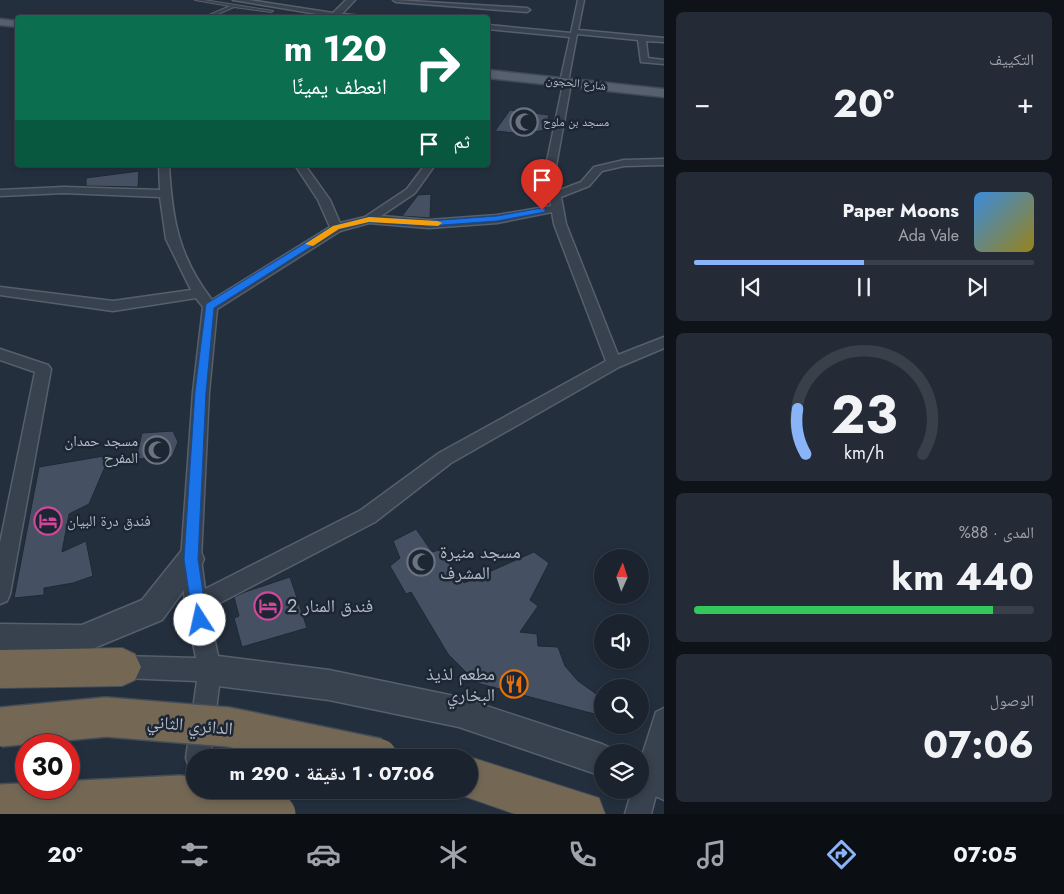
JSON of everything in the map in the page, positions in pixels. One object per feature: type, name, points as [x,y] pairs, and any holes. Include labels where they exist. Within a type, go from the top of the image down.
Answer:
[{"type":"highway","points":[[0,669],[122,667]]},
{"type":"highway","name":"الدائري الثاني","points":[[0,728],[106,717],[228,727],[334,749]]},
{"type":"highway","points":[[478,781],[583,814]]},
{"type":"highway","points":[[0,804],[181,796],[276,814]]},
{"type":"main road","points":[[0,22],[15,24]]},
{"type":"main road","points":[[0,28],[15,30]]},
{"type":"main road","name":"شارع الحجون","points":[[490,80],[664,93]]},
{"type":"main road","name":"شارع الحجون","points":[[565,85],[664,100]]},
{"type":"street","points":[[339,15],[350,0]]},
{"type":"street","points":[[339,15],[360,0]]},
{"type":"street","points":[[484,11],[490,0]]},
{"type":"street","points":[[582,0],[574,34],[551,166],[560,224],[614,363]]},
{"type":"street","points":[[398,2],[484,11],[527,10]]},
{"type":"street","points":[[235,3],[329,15]]},
{"type":"street","points":[[266,15],[274,9]]},
{"type":"street","points":[[490,27],[664,40]]},
{"type":"street","points":[[642,38],[644,60],[664,62]]},
{"type":"street","points":[[556,195],[585,184],[598,170],[624,163],[664,162]]},
{"type":"street","points":[[164,167],[165,194],[171,233],[198,293],[210,307],[201,392],[191,559],[196,604],[210,670],[199,749]]},
{"type":"street","points":[[301,167],[324,200],[336,228]]},
{"type":"street","points":[[210,307],[336,228],[369,219],[412,191],[429,167]]},
{"type":"street","points":[[0,192],[64,190],[165,194]]},
{"type":"street","points":[[369,219],[429,224],[497,219],[558,208]]},
{"type":"street","points":[[0,292],[113,306],[198,293]]},
{"type":"street","points":[[196,604],[368,516],[445,458],[614,363],[664,342]]},
{"type":"street","points":[[0,354],[43,369],[0,594]]},
{"type":"street","points":[[0,638],[82,639],[152,610],[191,559]]},
{"type":"street","points":[[82,639],[122,667],[210,670],[329,685],[460,712],[594,757]]},
{"type":"street","points":[[638,814],[664,720]]},
{"type":"street","points":[[190,814],[192,799]]},
{"type":"lane","points":[[198,0],[235,3]]},
{"type":"lane","points":[[211,15],[235,3]]},
{"type":"building","name":"مسجد بن ملوح","points":[[510,110],[549,115],[544,130],[525,134],[495,131]]},
{"type":"building","points":[[139,171],[138,187],[86,186],[86,178]]},
{"type":"building","points":[[431,194],[430,218],[402,216],[418,195]]},
{"type":"building","name":"مسجد حمدان المفرح","points":[[173,431],[178,442],[172,457],[136,459],[142,433]]},
{"type":"building","name":"فندق درة البيان","points":[[110,455],[89,504],[69,514],[62,552],[86,541],[93,576],[73,583],[44,588],[44,595],[14,598],[39,467]]},
{"type":"building","points":[[416,529],[432,552],[439,550],[464,583],[534,552],[549,563],[530,600],[538,606],[520,632],[537,634],[538,646],[558,647],[565,666],[578,681],[594,692],[594,714],[477,683],[448,654],[411,592],[406,594],[390,566],[400,558],[393,541]]},
{"type":"building","name":"فندق المنار 2","points":[[290,577],[307,628],[242,647],[234,618],[239,616],[234,597]]},
{"type":"slow traffic","points":[[309,244],[336,228],[369,219],[429,224],[438,223]]},
{"type":"place","name":"مسجد بن ملوح","points":[[524,122]]},
{"type":"place","name":"مسجد حمدان المفرح","points":[[157,450]]},
{"type":"place","name":"فندق درة البيان","points":[[48,521]]},
{"type":"place","name":"مسجد منيرة المشرف","points":[[421,562]]},
{"type":"place","name":"فندق المنار 2","points":[[268,606]]},
{"type":"place","name":"مطعم لذيذ البخاري","points":[[514,684]]},
{"type":"route","points":[[200,620],[196,604],[191,559],[201,392],[210,307],[336,228],[369,219],[429,224],[497,219],[542,210]]}]
